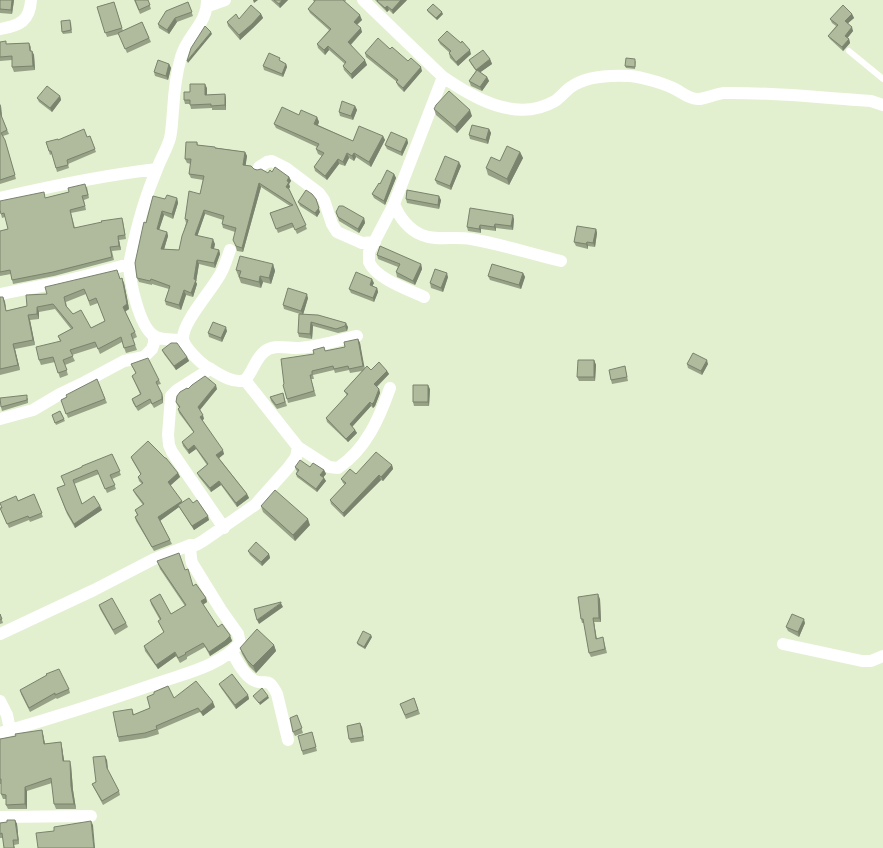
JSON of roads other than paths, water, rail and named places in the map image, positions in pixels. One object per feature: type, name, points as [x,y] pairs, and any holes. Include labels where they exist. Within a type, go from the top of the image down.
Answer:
[{"type":"street","points":[[0,29],[16,25],[26,18],[29,12],[31,0]]},
{"type":"street","points":[[183,340],[164,339],[154,336],[147,330],[137,305],[129,265],[134,240],[157,169],[171,137],[175,86],[181,56],[186,43],[203,21],[207,3],[225,0]]},
{"type":"street","points":[[363,0],[443,77],[456,86],[488,103],[513,109],[523,110],[541,108],[556,100],[572,86],[585,80],[607,76],[630,76],[660,83],[685,95],[699,99],[714,94],[748,94],[871,101],[883,105]]},
{"type":"street","points":[[424,296],[392,283],[372,266],[369,261],[369,252],[394,204],[443,77]]},
{"type":"street","points":[[259,167],[266,162],[272,161],[286,168],[322,197],[332,224],[337,232],[362,243],[374,242]]},
{"type":"street","points":[[0,198],[74,181],[157,169]]},
{"type":"street","points":[[394,204],[398,213],[412,229],[424,236],[469,238],[561,261]]},
{"type":"street","points":[[230,250],[221,274],[184,330],[183,340],[191,353],[204,366],[222,376],[241,381],[245,380],[249,375],[263,352],[272,348],[298,348],[357,336]]},
{"type":"street","points":[[0,294],[129,265]]},
{"type":"street","points":[[0,419],[33,410],[60,394],[124,361],[144,357],[152,349],[154,336]]},
{"type":"street","points":[[210,369],[177,390],[171,396],[168,435],[169,445],[172,452],[224,528]]},
{"type":"street","points":[[245,380],[298,447],[329,467],[338,468],[350,458],[370,436],[380,417],[390,388]]},
{"type":"street","points":[[0,634],[94,590],[154,558],[190,545],[196,545],[224,528],[266,495],[296,457],[298,447]]},
{"type":"street","points":[[0,701],[8,715],[5,732],[139,690],[205,666],[232,652],[240,643],[240,637],[221,610],[192,563],[190,545]]},
{"type":"street","points":[[783,644],[862,661],[883,656]]},
{"type":"street","points":[[232,652],[249,677],[260,682],[267,681],[274,687],[288,740]]},
{"type":"street","points":[[0,817],[91,816]]},
{"type":"lane","points":[[849,50],[883,79]]}]
